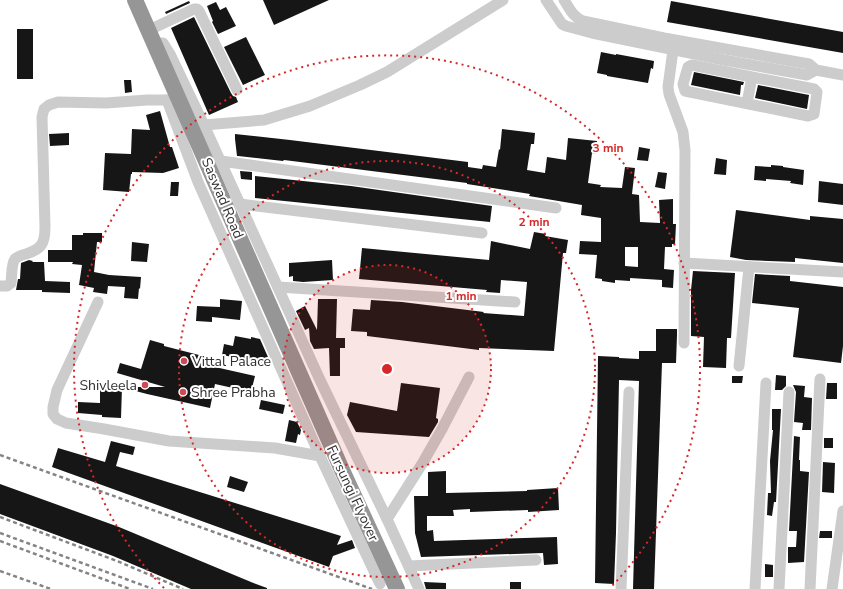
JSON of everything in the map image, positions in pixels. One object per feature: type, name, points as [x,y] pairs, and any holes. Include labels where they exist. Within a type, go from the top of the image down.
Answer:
[{"type":"highway","name":"Saswad Road","points":[[135,0],[152,36],[173,100],[310,397]]},
{"type":"highway","name":"Fursungi Flyover","points":[[310,397],[397,589]]},
{"type":"street","points":[[204,125],[264,120],[310,106],[388,72],[503,0]]},
{"type":"street","points":[[546,0],[564,26],[673,50],[807,75],[816,70]]},
{"type":"street","points":[[564,0],[574,16],[583,21],[664,38],[809,64],[816,70],[843,75]]},
{"type":"street","points":[[195,4],[194,9],[152,36],[163,43],[171,56],[320,380],[419,589]]},
{"type":"street","points":[[195,4],[200,11],[237,90]]},
{"type":"street","points":[[673,50],[668,87],[682,132],[685,150],[684,343]]},
{"type":"street","points":[[692,65],[750,77],[814,89],[817,92],[814,114],[808,116],[685,91],[683,84],[688,67],[692,65]]},
{"type":"street","points":[[747,103],[750,65]]},
{"type":"street","points":[[0,286],[11,284],[13,263],[15,258],[32,252],[39,248],[44,242],[45,226],[42,117],[44,109],[49,104],[58,102],[106,103],[173,100],[198,182],[320,456],[380,584]]},
{"type":"street","points":[[220,161],[556,208]]},
{"type":"street","points":[[240,204],[482,233]]},
{"type":"street","points":[[684,263],[843,272]]},
{"type":"street","points":[[739,366],[749,267]]},
{"type":"street","points":[[278,287],[515,302]]},
{"type":"street","points":[[98,302],[57,390],[53,414],[57,420],[66,423],[169,441],[275,448],[320,456]]},
{"type":"street","points":[[387,519],[442,429],[468,377]]},
{"type":"street","points":[[810,589],[820,379]]},
{"type":"street","points":[[755,589],[766,383]]},
{"type":"street","points":[[621,589],[629,392]]},
{"type":"street","points":[[779,589],[789,392]]},
{"type":"street","points":[[832,589],[841,542],[843,511]]},
{"type":"street","points":[[408,566],[536,560]]},
{"type":"building","points":[[263,0],[329,0],[274,25]]},
{"type":"building","points":[[189,1],[190,3],[166,14],[165,12]]},
{"type":"building","points":[[671,1],[843,32],[843,53],[667,22]]},
{"type":"building","points":[[216,2],[220,10],[226,7],[236,26],[218,34],[207,6]]},
{"type":"building","points":[[194,17],[231,93],[236,97],[238,102],[209,115],[171,28]]},
{"type":"building","points":[[17,29],[33,29],[33,79],[17,79]]},
{"type":"building","points":[[246,37],[265,75],[243,85],[224,47]]},
{"type":"building","points":[[601,52],[654,61],[648,83],[597,73]]},
{"type":"building","points":[[694,72],[744,82],[743,85],[741,85],[740,95],[691,85]]},
{"type":"building","points":[[124,80],[131,80],[132,92],[125,93]]},
{"type":"building","points":[[758,85],[809,95],[807,109],[755,98]]},
{"type":"building","points":[[160,111],[170,147],[172,147],[179,168],[163,173],[132,172],[129,192],[103,190],[105,153],[131,154],[132,129],[150,130],[146,115]]},
{"type":"building","points":[[502,129],[535,133],[534,144],[531,144],[527,170],[545,173],[547,157],[566,160],[568,138],[597,141],[596,154],[592,153],[588,183],[601,185],[600,187],[622,188],[625,167],[635,168],[632,194],[639,195],[640,222],[660,223],[659,200],[673,199],[673,224],[676,224],[675,244],[672,244],[672,247],[665,247],[664,269],[674,270],[673,288],[662,287],[662,280],[630,278],[630,281],[615,280],[615,283],[602,281],[602,279],[595,278],[597,255],[579,254],[580,241],[601,242],[601,218],[581,215],[582,205],[467,183],[284,160],[237,156],[235,134],[468,162],[468,167],[482,169],[483,165],[496,167],[499,149],[500,150]],"holes":[[[625,247],[638,247],[638,267],[625,266]]]},
{"type":"building","points":[[69,133],[69,145],[50,146],[49,134]]},
{"type":"building","points":[[639,147],[650,149],[648,161],[637,160]]},
{"type":"building","points":[[716,158],[727,160],[726,175],[714,174]]},
{"type":"building","points":[[771,165],[804,170],[803,185],[790,183],[791,181],[766,179],[766,181],[754,180],[755,166],[771,167]]},
{"type":"building","points":[[240,171],[252,172],[252,180],[241,179]]},
{"type":"building","points":[[658,172],[667,173],[665,189],[655,187]]},
{"type":"building","points":[[255,176],[351,186],[492,206],[490,222],[255,198]]},
{"type":"building","points":[[819,181],[843,184],[843,205],[818,202]]},
{"type":"building","points":[[171,182],[179,182],[178,196],[170,196]]},
{"type":"building","points":[[736,210],[810,220],[810,216],[843,219],[843,263],[795,258],[795,262],[746,260],[730,257]]},
{"type":"building","points":[[534,232],[546,234],[545,236],[568,240],[566,253],[563,253],[554,351],[479,348],[479,350],[367,336],[367,332],[351,331],[353,309],[370,310],[371,300],[402,302],[484,312],[483,313],[524,316],[527,282],[501,280],[500,293],[486,292],[487,290],[359,279],[362,248],[489,260],[491,241],[530,249]]},
{"type":"building","points":[[83,233],[102,233],[102,242],[97,242],[94,272],[109,275],[141,277],[138,299],[124,298],[125,287],[108,286],[107,294],[93,292],[94,288],[79,285],[82,265],[72,264],[73,262],[48,262],[48,250],[72,250],[72,235],[83,235]]},
{"type":"building","points":[[132,242],[149,244],[147,262],[131,261]]},
{"type":"building","points":[[29,260],[33,261],[32,262],[44,262],[45,281],[70,282],[70,293],[42,292],[42,290],[16,290],[18,279],[20,279],[21,263]]},
{"type":"building","points":[[332,260],[333,280],[303,282],[293,281],[293,276],[289,277],[289,263]]},
{"type":"building","points":[[693,271],[735,273],[731,338],[727,338],[726,368],[703,367],[704,337],[691,336],[691,290]]},
{"type":"building","points":[[755,274],[790,276],[790,281],[843,287],[843,346],[841,363],[793,357],[799,308],[752,303]]},
{"type":"building","points":[[220,299],[242,301],[240,320],[212,317],[212,322],[196,321],[197,306],[220,307]]},
{"type":"building","points":[[318,299],[337,299],[336,338],[345,338],[345,348],[340,348],[340,376],[330,376],[329,348],[314,349],[310,341],[309,328],[305,330],[296,311],[305,306],[317,330]]},
{"type":"building","points":[[656,329],[677,329],[677,335],[676,363],[662,363],[654,589],[633,589],[639,381],[619,380],[614,584],[595,583],[598,356],[639,359],[639,351],[656,351]]},
{"type":"building","points":[[235,336],[260,339],[271,364],[222,355],[224,344],[233,346]]},
{"type":"building","points":[[150,340],[164,344],[164,346],[199,355],[198,358],[216,362],[215,367],[255,376],[251,392],[215,384],[210,408],[128,389],[129,387],[165,387],[117,373],[120,363],[141,369]]},
{"type":"building","points":[[776,375],[786,376],[786,386],[782,390],[775,390]]},
{"type":"building","points":[[732,376],[743,376],[742,383],[732,383]]},
{"type":"building","points":[[401,383],[440,388],[436,418],[438,419],[438,422],[429,437],[356,432],[347,415],[350,402],[397,411]]},
{"type":"building","points":[[827,383],[837,383],[837,399],[826,399]]},
{"type":"building","points":[[793,385],[805,386],[804,397],[812,398],[811,430],[802,430],[803,423],[794,422],[796,392]]},
{"type":"building","points":[[100,386],[122,387],[121,418],[102,417],[102,415],[78,413],[78,402],[100,403]]},
{"type":"building","points":[[261,400],[285,405],[283,414],[259,409]]},
{"type":"building","points":[[772,409],[781,409],[776,502],[774,502],[772,516],[767,515],[768,493],[771,493],[770,461],[773,430]]},
{"type":"building","points":[[289,420],[297,422],[301,430],[300,435],[298,434],[296,443],[285,441]]},
{"type":"building","points":[[794,436],[800,437],[800,471],[809,472],[804,562],[788,563],[788,547],[796,547],[797,531],[789,531]]},
{"type":"building","points":[[824,438],[833,438],[833,448],[824,448]]},
{"type":"building","points":[[111,441],[135,447],[133,455],[120,452],[116,466],[341,536],[337,545],[352,540],[355,548],[333,556],[329,567],[52,467],[58,448],[105,462]]},
{"type":"building","points":[[823,462],[835,463],[834,493],[822,492]]},
{"type":"building","points":[[446,471],[446,493],[527,491],[558,488],[559,510],[528,512],[528,510],[470,512],[470,509],[453,510],[454,516],[427,516],[427,531],[433,530],[434,541],[557,537],[558,564],[544,565],[543,553],[421,557],[415,533],[414,496],[428,496],[428,472]]},
{"type":"building","points":[[230,476],[248,482],[244,492],[227,487]]},
{"type":"building","points":[[0,484],[119,527],[267,589],[191,589],[113,556],[0,514]]},
{"type":"building","points":[[820,531],[832,531],[832,538],[819,538]]},
{"type":"building","points":[[765,564],[773,565],[773,577],[765,577]]},
{"type":"building","points":[[424,582],[446,583],[446,589],[426,589]]},
{"type":"building","points":[[510,582],[521,582],[521,589],[510,589]]},
{"type":"railway","points":[[0,455],[372,589]]},
{"type":"railway","points":[[0,517],[117,561],[183,589]]},
{"type":"railway","points":[[0,533],[153,589]]},
{"type":"railway","points":[[0,541],[130,589]]},
{"type":"railway","points":[[0,571],[51,589]]},
{"type":"place","name":"Vittal Palace","points":[[184,361]]},
{"type":"place","name":"Shivleela","points":[[145,385]]},
{"type":"place","name":"Shree Prabha","points":[[183,392]]}]
